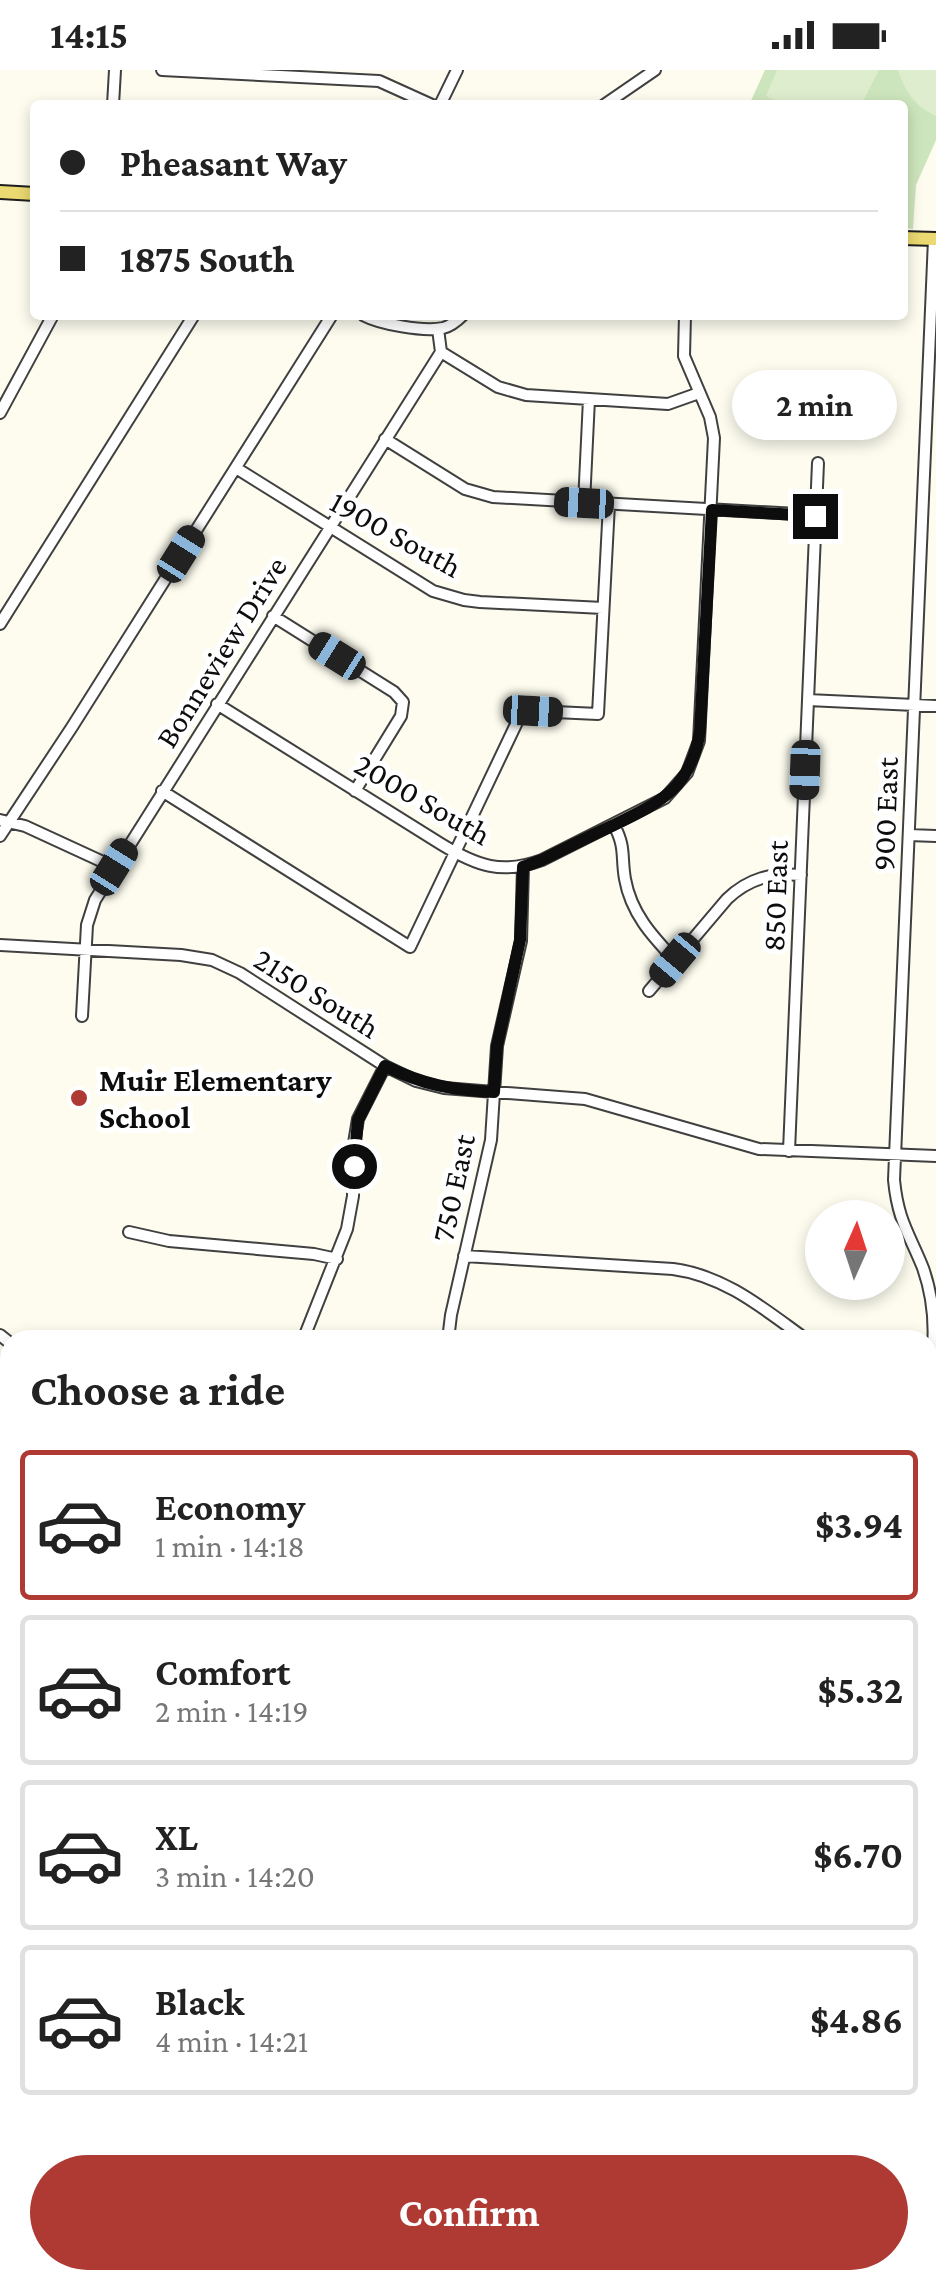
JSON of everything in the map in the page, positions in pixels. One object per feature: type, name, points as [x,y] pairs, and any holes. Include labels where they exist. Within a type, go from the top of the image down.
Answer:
[{"type":"main road","points":[[0,192],[30,194]]},
{"type":"main road","points":[[908,238],[935,239]]},
{"type":"street","points":[[114,100],[115,70]]},
{"type":"street","points":[[162,70],[340,75],[379,81],[421,100]]},
{"type":"street","points":[[443,100],[458,70]]},
{"type":"street","points":[[622,100],[655,70]]},
{"type":"street","name":"900 East","points":[[935,239],[927,533],[914,705],[894,1180],[900,1218],[925,1272],[934,1306],[935,1330]]},
{"type":"street","points":[[0,413],[50,320]]},
{"type":"street","points":[[0,624],[191,320]]},
{"type":"street","points":[[0,836],[5,821],[329,320]]},
{"type":"street","points":[[375,320],[438,329],[457,320]]},
{"type":"street","name":"2000 South","points":[[217,704],[454,852],[493,867],[523,867],[542,860],[665,798],[687,773],[696,752],[712,510],[714,431],[684,356],[686,320]]},
{"type":"street","points":[[438,329],[440,352],[512,392],[672,404],[699,393]]},
{"type":"street","name":"Bonneview Drive","points":[[82,1016],[90,912],[114,867],[440,352]]},
{"type":"street","points":[[584,503],[589,400]]},
{"type":"street","points":[[385,439],[479,494],[508,499],[815,516]]},
{"type":"street","name":"850 East","points":[[789,1151],[818,463]]},
{"type":"street","name":"1900 South","points":[[236,468],[419,584],[448,596],[480,602],[604,608]]},
{"type":"street","points":[[162,791],[410,948],[524,713],[598,714],[609,504]]},
{"type":"street","points":[[274,616],[394,692],[403,702],[401,716],[354,790]]},
{"type":"street","points":[[808,700],[936,706]]},
{"type":"street","points":[[5,821],[25,826],[114,867]]},
{"type":"street","points":[[614,824],[624,847],[624,874],[632,904],[645,928],[675,960]]},
{"type":"street","points":[[909,834],[936,836]]},
{"type":"street","name":"750 East","points":[[450,1330],[490,1140],[497,1046],[520,940],[523,867]]},
{"type":"street","points":[[650,991],[727,899],[745,884],[775,874],[800,875]]},
{"type":"street","name":"2150 South","points":[[0,945],[212,960],[385,1066],[430,1085],[585,1098],[746,1146],[936,1156]]},
{"type":"street","points":[[308,1330],[352,1206],[358,1120],[385,1066]]},
{"type":"street","points":[[130,1232],[168,1241],[336,1258]]},
{"type":"street","points":[[464,1256],[673,1268],[696,1273],[734,1288],[793,1330]]},
{"type":"green space","points":[[765,70],[936,70],[936,140],[916,185],[913,229],[908,228],[908,100],[751,100]]},
{"type":"green space","points":[[777,70],[879,70],[864,100],[774,100],[766,96]]},
{"type":"green space","points":[[898,70],[936,70],[936,116],[912,98]]},
{"type":"place","name":"Muir Elementary School","points":[[79,1098]]},
{"type":"route","points":[[354,1166],[358,1120],[385,1066],[430,1085],[494,1092],[497,1046],[520,940],[523,867],[656,804],[687,773],[700,731],[712,510],[815,516]]}]
